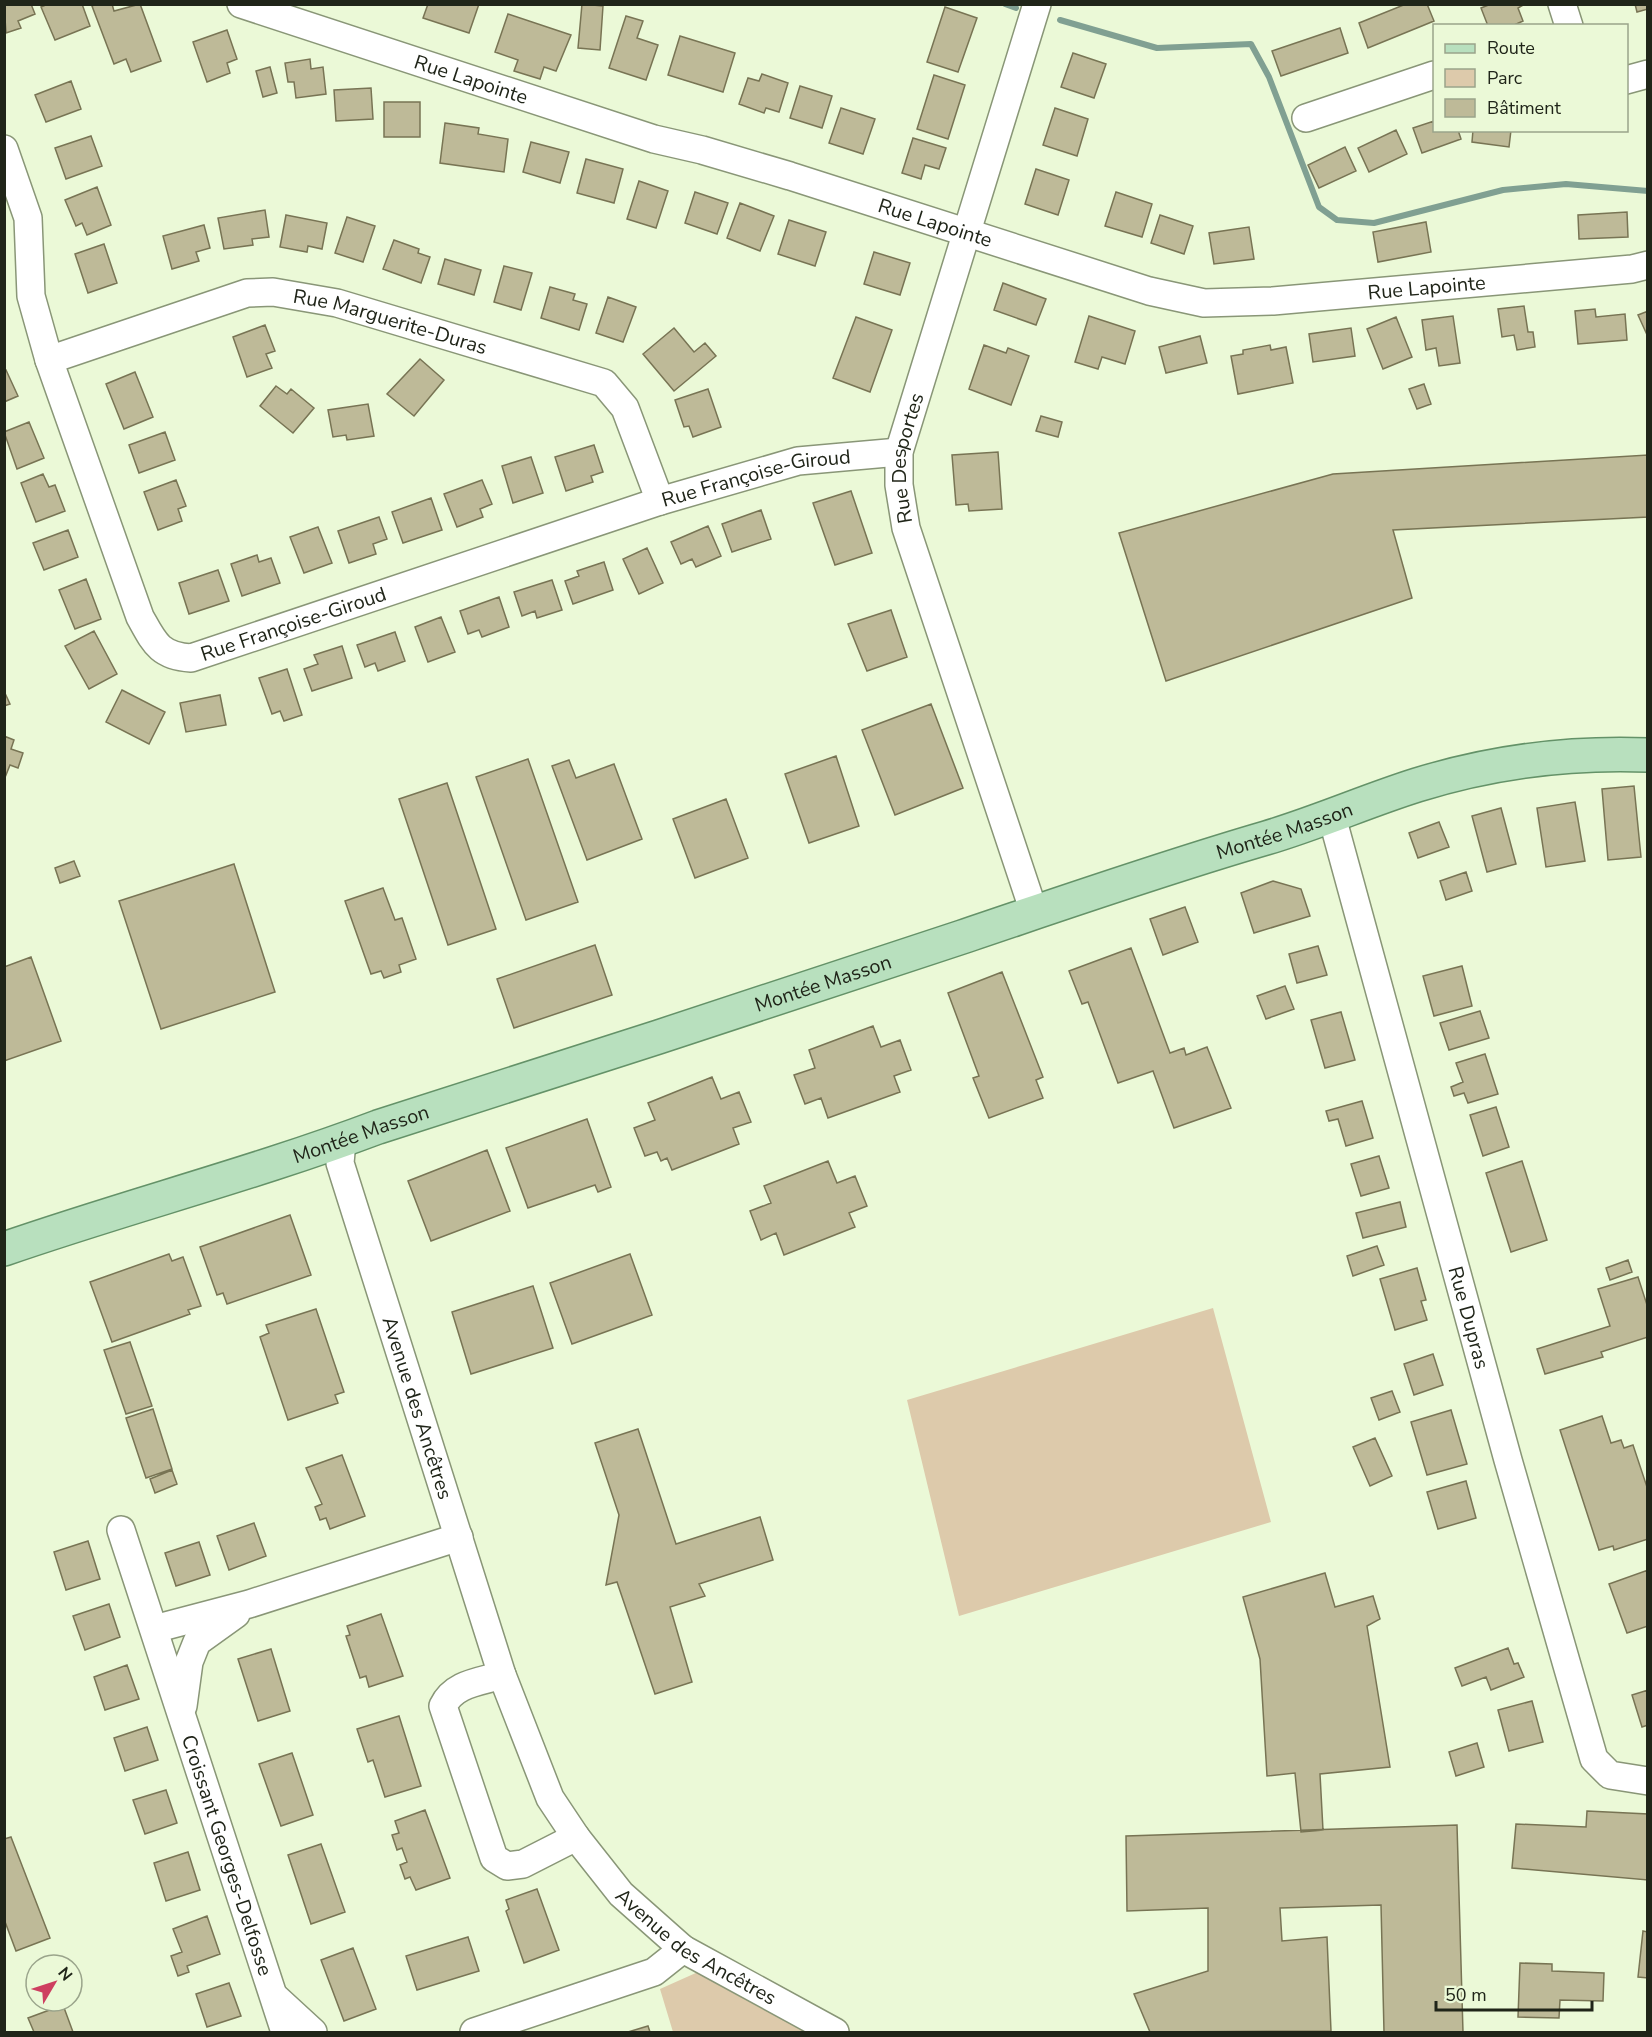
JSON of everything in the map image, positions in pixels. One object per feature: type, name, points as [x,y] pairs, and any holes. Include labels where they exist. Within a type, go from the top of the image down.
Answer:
[{"type":"main road","name":"Montée Masson","points":[[4,1249],[143,1202],[342,1141],[1034,912],[1332,817],[1417,786],[1499,765],[1586,755],[1647,755]]},
{"type":"street","name":"Rue Lapointe","points":[[241,4],[622,129],[702,150],[968,231],[996,243],[1149,291],[1204,303],[1273,301],[1632,269],[1647,265]]},
{"type":"street","name":"Rue Desportes","points":[[1034,912],[906,528],[899,485],[899,452],[1037,4]]},
{"type":"street","points":[[1562,4],[1568,24]]},
{"type":"street","points":[[1628,79],[1647,74]]},
{"type":"street","points":[[1306,118],[1433,75]]},
{"type":"street","name":"Rue Françoise-Giroud","points":[[4,149],[28,218],[31,296],[49,360],[140,617],[161,650],[177,657],[190,658],[660,501],[798,461],[899,452]]},
{"type":"street","name":"Rue Marguerite-Duras","points":[[49,360],[247,293],[273,292],[337,303],[604,383],[625,408],[660,501]]},
{"type":"street","name":"Rue Dupras","points":[[1332,817],[1506,1451],[1594,1759],[1610,1775],[1647,1781]]},
{"type":"street","name":"Avenue des Ancêtres","points":[[342,1141],[340,1163],[502,1675],[542,1783],[576,1838],[621,1894],[683,1949],[835,2032]]},
{"type":"street","name":"Croissant Georges-Delfosse","points":[[122,1530],[285,2032]]},
{"type":"street","name":"Croissant Georges-Delfosse","points":[[154,1629],[249,1604],[459,1537]]},
{"type":"street","name":"Croissant Georges-Delfosse","points":[[182,1713],[189,1662],[197,1642],[249,1604]]},
{"type":"street","points":[[502,1675],[459,1688],[448,1694],[443,1706],[494,1858],[507,1866],[523,1864],[576,1838]]},
{"type":"street","points":[[474,2032],[654,1972],[683,1949]]},
{"type":"street","name":"Croissant Georges-Delfosse","points":[[273,1995],[313,2032]]},
{"type":"green space","points":[[1213,1308],[1271,1522],[959,1616],[907,1400]]},
{"type":"green space","points":[[698,1972],[805,2032],[673,2032],[660,1989]]},
{"type":"building","points":[[4,4],[31,4],[35,14],[18,21],[21,28],[6,33]]},
{"type":"building","points":[[48,4],[82,4],[90,26],[55,40],[41,7]]},
{"type":"building","points":[[112,4],[114,11],[140,4],[161,61],[131,72],[126,59],[114,64],[92,6]]},
{"type":"building","points":[[428,4],[479,4],[469,33],[423,18]]},
{"type":"building","points":[[582,4],[603,6],[600,50],[578,48]]},
{"type":"building","points":[[1406,4],[1427,4],[1434,21],[1368,48],[1359,23]]},
{"type":"building","points":[[1491,4],[1525,4],[1518,8],[1523,21],[1516,24],[1487,24],[1481,8]]},
{"type":"building","points":[[1635,4],[1648,4],[1648,9],[1637,12]]},
{"type":"building","points":[[945,7],[977,18],[958,72],[927,62]]},
{"type":"building","points":[[508,14],[571,35],[556,71],[544,67],[540,79],[514,71],[518,60],[495,52]]},
{"type":"building","points":[[626,16],[643,21],[637,38],[658,45],[646,80],[609,68]]},
{"type":"building","points":[[1340,28],[1348,53],[1281,76],[1272,51]]},
{"type":"building","points":[[227,30],[237,59],[227,63],[230,73],[207,82],[193,42]]},
{"type":"building","points":[[680,36],[735,53],[723,92],[668,75]]},
{"type":"building","points":[[1073,53],[1106,64],[1094,98],[1061,87]]},
{"type":"building","points":[[310,59],[311,69],[323,67],[326,94],[296,98],[294,82],[288,82],[285,63]]},
{"type":"building","points":[[270,67],[277,93],[263,97],[256,71]]},
{"type":"building","points":[[762,74],[788,83],[779,112],[766,108],[764,113],[739,104],[748,78],[759,81]]},
{"type":"building","points":[[934,75],[965,85],[948,139],[917,129]]},
{"type":"building","points":[[71,81],[81,109],[46,122],[35,95]]},
{"type":"building","points":[[800,86],[832,96],[822,128],[790,118]]},
{"type":"building","points":[[371,88],[373,119],[336,121],[334,90]]},
{"type":"building","points":[[384,102],[420,102],[420,137],[384,137]]},
{"type":"building","points":[[841,108],[875,119],[863,154],[829,143]]},
{"type":"building","points":[[1055,108],[1088,119],[1077,156],[1043,145]]},
{"type":"building","points":[[1433,121],[1433,132],[1459,132],[1461,139],[1422,153],[1413,128]]},
{"type":"building","points":[[445,123],[479,128],[478,134],[508,139],[504,172],[440,163]]},
{"type":"building","points":[[1396,130],[1407,154],[1369,172],[1358,148]]},
{"type":"building","points":[[1473,132],[1511,132],[1509,147],[1472,142]]},
{"type":"building","points":[[91,136],[102,166],[66,179],[55,148]]},
{"type":"building","points":[[913,138],[946,148],[939,169],[925,165],[921,179],[902,173]]},
{"type":"building","points":[[531,142],[569,152],[560,183],[523,172]]},
{"type":"building","points":[[1345,147],[1356,171],[1319,188],[1308,165]]},
{"type":"building","points":[[586,159],[623,169],[614,203],[577,193]]},
{"type":"building","points":[[1036,169],[1069,180],[1058,215],[1025,204]]},
{"type":"building","points":[[639,181],[668,191],[656,228],[627,219]]},
{"type":"building","points":[[97,187],[111,225],[87,235],[82,223],[76,226],[65,200]]},
{"type":"building","points":[[695,192],[728,203],[717,234],[685,223]]},
{"type":"building","points":[[1116,192],[1152,204],[1142,237],[1105,226]]},
{"type":"building","points":[[740,203],[774,216],[760,251],[727,238]]},
{"type":"building","points":[[265,210],[269,237],[252,239],[253,245],[224,249],[218,218]]},
{"type":"building","points":[[1627,212],[1628,237],[1579,239],[1578,215]]},
{"type":"building","points":[[286,215],[327,223],[322,249],[308,246],[307,252],[280,247]]},
{"type":"building","points":[[1160,215],[1193,226],[1184,254],[1151,243]]},
{"type":"building","points":[[347,217],[375,226],[363,262],[335,253]]},
{"type":"building","points":[[789,220],[826,232],[815,266],[778,254]]},
{"type":"building","points":[[1426,222],[1431,252],[1378,262],[1373,232]]},
{"type":"building","points":[[204,225],[210,248],[196,252],[199,261],[172,269],[163,236]]},
{"type":"building","points":[[1249,227],[1254,259],[1214,264],[1209,233]]},
{"type":"building","points":[[394,240],[419,249],[418,253],[430,257],[421,283],[383,269]]},
{"type":"building","points":[[104,244],[117,283],[88,293],[75,254]]},
{"type":"building","points":[[874,252],[910,263],[900,295],[864,284]]},
{"type":"building","points":[[445,259],[481,270],[474,295],[438,284]]},
{"type":"building","points":[[504,266],[532,273],[521,310],[494,302]]},
{"type":"building","points":[[1003,283],[1046,299],[1036,325],[994,310]]},
{"type":"building","points":[[550,287],[575,294],[573,300],[587,304],[579,330],[541,318]]},
{"type":"building","points":[[608,297],[636,307],[623,342],[596,333]]},
{"type":"building","points":[[1524,306],[1528,332],[1533,332],[1535,347],[1517,350],[1514,335],[1502,337],[1498,309]]},
{"type":"building","points":[[1595,309],[1596,317],[1625,314],[1627,340],[1578,344],[1575,311]]},
{"type":"building","points":[[1648,311],[1648,337],[1638,315]]},
{"type":"building","points":[[1089,316],[1135,331],[1125,364],[1102,357],[1098,369],[1075,362]]},
{"type":"building","points":[[1453,316],[1460,363],[1439,366],[1436,348],[1426,350],[1422,320]]},
{"type":"building","points":[[856,317],[892,330],[870,392],[833,378]]},
{"type":"building","points":[[1396,317],[1412,357],[1383,369],[1367,329]]},
{"type":"building","points":[[265,325],[275,351],[266,354],[272,368],[247,377],[233,337]]},
{"type":"building","points":[[674,328],[694,352],[705,343],[716,356],[674,391],[643,354]]},
{"type":"building","points":[[1351,328],[1355,356],[1313,362],[1309,334]]},
{"type":"building","points":[[1200,336],[1207,363],[1166,373],[1159,347]]},
{"type":"building","points":[[984,345],[1006,353],[1008,348],[1029,356],[1011,405],[969,389]]},
{"type":"building","points":[[1270,345],[1271,350],[1286,347],[1293,383],[1238,394],[1231,356],[1243,354],[1243,350]]},
{"type":"building","points":[[420,359],[444,380],[414,416],[387,394]]},
{"type":"building","points":[[6,370],[18,396],[4,402],[4,371]]},
{"type":"building","points":[[135,372],[153,417],[124,429],[106,384]]},
{"type":"building","points":[[1424,384],[1431,404],[1417,409],[1409,389]]},
{"type":"building","points":[[276,386],[287,394],[291,389],[314,408],[293,433],[260,406]]},
{"type":"building","points":[[708,389],[721,427],[693,437],[689,426],[684,427],[675,400]]},
{"type":"building","points":[[368,404],[374,436],[347,440],[346,435],[333,437],[328,410]]},
{"type":"building","points":[[1041,416],[1062,422],[1058,437],[1036,431]]},
{"type":"building","points":[[29,422],[44,458],[17,469],[4,432]]},
{"type":"building","points":[[165,432],[175,460],[139,473],[129,445]]},
{"type":"building","points":[[594,445],[603,472],[591,476],[593,482],[566,491],[555,457]]},
{"type":"building","points":[[998,452],[1002,509],[969,511],[968,504],[956,505],[952,455]]},
{"type":"building","points":[[1648,455],[1648,517],[1393,530],[1412,598],[1166,681],[1119,533],[1333,474]]},
{"type":"building","points":[[531,457],[543,493],[513,503],[502,466]]},
{"type":"building","points":[[43,474],[49,487],[55,485],[65,511],[36,522],[21,483]]},
{"type":"building","points":[[176,480],[186,506],[178,509],[182,521],[158,530],[144,492]]},
{"type":"building","points":[[482,480],[492,504],[480,509],[483,517],[457,527],[444,494]]},
{"type":"building","points":[[851,491],[872,553],[835,565],[813,503]]},
{"type":"building","points":[[431,498],[442,530],[403,543],[392,512]]},
{"type":"building","points":[[761,510],[771,539],[732,552],[722,524]]},
{"type":"building","points":[[379,517],[387,539],[373,544],[376,554],[349,563],[338,531]]},
{"type":"building","points":[[708,526],[721,556],[696,567],[692,559],[681,564],[671,542]]},
{"type":"building","points":[[318,527],[332,563],[304,573],[290,537]]},
{"type":"building","points":[[68,530],[78,557],[44,570],[33,543]]},
{"type":"building","points":[[647,548],[663,583],[639,594],[623,559]]},
{"type":"building","points":[[257,555],[259,562],[271,558],[280,583],[242,596],[231,564]]},
{"type":"building","points":[[604,562],[613,590],[573,604],[565,581],[579,576],[577,571]]},
{"type":"building","points":[[218,570],[229,601],[189,614],[179,583]]},
{"type":"building","points":[[86,579],[101,619],[75,629],[59,590]]},
{"type":"building","points":[[552,580],[562,610],[537,618],[535,611],[522,616],[514,592]]},
{"type":"building","points":[[499,597],[509,627],[482,637],[479,630],[468,634],[460,611]]},
{"type":"building","points":[[891,610],[907,657],[867,671],[848,624]]},
{"type":"building","points":[[441,617],[455,652],[428,662],[415,627]]},
{"type":"building","points":[[94,631],[117,674],[89,689],[65,646]]},
{"type":"building","points":[[395,632],[405,661],[378,671],[375,663],[365,667],[357,645]]},
{"type":"building","points":[[342,646],[352,678],[312,691],[304,669],[318,664],[314,655]]},
{"type":"building","points":[[287,669],[302,715],[284,721],[280,711],[272,714],[259,678]]},
{"type":"building","points":[[122,690],[165,712],[149,744],[106,722]]},
{"type":"building","points":[[4,691],[10,704],[4,706]]},
{"type":"building","points":[[220,695],[226,725],[186,732],[180,703]]},
{"type":"building","points":[[931,704],[963,788],[895,815],[862,730]]},
{"type":"building","points":[[4,736],[14,740],[11,749],[23,753],[18,768],[10,765],[4,780]]},
{"type":"building","points":[[836,756],[859,826],[809,843],[785,774]]},
{"type":"building","points":[[528,759],[578,902],[526,920],[476,777]]},
{"type":"building","points":[[569,760],[576,778],[614,764],[642,839],[587,860],[552,766]]},
{"type":"building","points":[[447,783],[496,929],[448,945],[399,799]]},
{"type":"building","points":[[1634,786],[1641,857],[1608,860],[1602,789]]},
{"type":"building","points":[[726,799],[748,858],[695,878],[673,819]]},
{"type":"building","points":[[1575,802],[1585,861],[1546,867],[1537,808]]},
{"type":"building","points":[[1501,808],[1516,864],[1487,872],[1472,816]]},
{"type":"building","points":[[1439,822],[1449,847],[1418,858],[1409,833]]},
{"type":"building","points":[[74,861],[80,876],[60,883],[55,868]]},
{"type":"building","points":[[234,864],[275,992],[161,1029],[119,901]]},
{"type":"building","points":[[1466,872],[1472,891],[1446,900],[1440,881]]},
{"type":"building","points":[[1273,881],[1301,889],[1310,916],[1254,933],[1241,893]]},
{"type":"building","points":[[383,888],[395,920],[402,918],[416,959],[399,965],[401,972],[384,978],[381,971],[371,974],[345,901]]},
{"type":"building","points":[[1185,907],[1198,942],[1163,955],[1150,919]]},
{"type":"building","points":[[595,945],[612,995],[514,1028],[497,979]]},
{"type":"building","points":[[1318,946],[1327,975],[1297,983],[1289,954]]},
{"type":"building","points":[[1131,948],[1170,1053],[1184,1048],[1186,1055],[1207,1047],[1231,1108],[1174,1128],[1153,1071],[1118,1083],[1088,1002],[1082,1004],[1069,971]]},
{"type":"building","points":[[31,957],[61,1041],[4,1061],[4,967]]},
{"type":"building","points":[[1462,966],[1472,1006],[1434,1016],[1423,976]]},
{"type":"building","points":[[1002,972],[1043,1077],[1036,1080],[1043,1098],[989,1118],[973,1078],[979,1076],[948,993]]},
{"type":"building","points":[[1285,986],[1294,1009],[1266,1019],[1257,996]]},
{"type":"building","points":[[1480,1011],[1489,1038],[1449,1050],[1440,1023]]},
{"type":"building","points":[[1341,1012],[1355,1060],[1325,1068],[1311,1020]]},
{"type":"building","points":[[873,1026],[881,1047],[900,1040],[911,1070],[894,1076],[900,1092],[828,1118],[821,1098],[805,1104],[794,1075],[815,1068],[809,1050]]},
{"type":"building","points":[[1485,1054],[1498,1094],[1468,1103],[1464,1093],[1454,1096],[1451,1087],[1463,1082],[1456,1063]]},
{"type":"building","points":[[712,1077],[721,1099],[739,1092],[751,1122],[733,1128],[739,1144],[672,1170],[667,1158],[661,1161],[657,1152],[645,1156],[634,1128],[655,1120],[648,1103]]},
{"type":"building","points":[[1362,1101],[1373,1138],[1346,1146],[1338,1119],[1329,1121],[1326,1111]]},
{"type":"building","points":[[1496,1107],[1509,1147],[1483,1156],[1470,1115]]},
{"type":"building","points":[[587,1119],[611,1187],[598,1192],[595,1185],[528,1208],[506,1148]]},
{"type":"building","points":[[487,1150],[510,1211],[431,1241],[408,1181]]},
{"type":"building","points":[[1379,1156],[1389,1188],[1361,1196],[1351,1164]]},
{"type":"building","points":[[828,1161],[837,1183],[855,1176],[867,1206],[849,1213],[855,1227],[784,1255],[776,1233],[761,1240],[750,1211],[771,1203],[764,1186]]},
{"type":"building","points":[[1522,1161],[1547,1240],[1511,1252],[1486,1173]]},
{"type":"building","points":[[1400,1202],[1406,1227],[1363,1238],[1356,1213]]},
{"type":"building","points":[[290,1215],[311,1275],[227,1304],[223,1293],[217,1295],[200,1247]]},
{"type":"building","points":[[1377,1246],[1384,1265],[1353,1276],[1347,1256]]},
{"type":"building","points":[[169,1254],[172,1261],[183,1257],[201,1306],[188,1310],[190,1314],[112,1342],[90,1282]]},
{"type":"building","points":[[630,1254],[652,1315],[572,1344],[550,1283]]},
{"type":"building","points":[[1628,1260],[1632,1272],[1610,1280],[1606,1268]]},
{"type":"building","points":[[1417,1268],[1426,1300],[1421,1301],[1427,1320],[1395,1330],[1380,1279]]},
{"type":"building","points":[[1638,1277],[1648,1308],[1648,1337],[1601,1352],[1603,1357],[1545,1374],[1537,1349],[1610,1326],[1598,1289]]},
{"type":"building","points":[[533,1286],[553,1348],[471,1374],[452,1312]]},
{"type":"building","points":[[316,1309],[344,1392],[335,1395],[338,1403],[288,1420],[260,1337],[269,1333],[266,1325]]},
{"type":"building","points":[[130,1342],[152,1406],[126,1414],[104,1350]]},
{"type":"building","points":[[1433,1354],[1443,1385],[1414,1395],[1404,1364]]},
{"type":"building","points":[[1392,1391],[1400,1412],[1379,1420],[1371,1398]]},
{"type":"building","points":[[153,1409],[172,1469],[146,1478],[126,1418]]},
{"type":"building","points":[[1451,1410],[1467,1464],[1427,1475],[1411,1422]]},
{"type":"building","points":[[1602,1416],[1611,1443],[1621,1440],[1624,1448],[1633,1445],[1648,1490],[1648,1539],[1614,1550],[1613,1546],[1599,1550],[1560,1430]]},
{"type":"building","points":[[638,1429],[676,1544],[760,1517],[773,1560],[699,1584],[705,1596],[670,1607],[692,1682],[655,1694],[617,1582],[606,1585],[619,1515],[595,1443]]},
{"type":"building","points":[[1375,1438],[1392,1476],[1370,1486],[1353,1447]]},
{"type":"building","points":[[342,1455],[365,1516],[330,1529],[326,1518],[320,1520],[315,1507],[322,1504],[306,1468]]},
{"type":"building","points":[[172,1470],[177,1484],[155,1493],[150,1479]]},
{"type":"building","points":[[1466,1481],[1476,1518],[1438,1529],[1427,1492]]},
{"type":"building","points":[[254,1523],[266,1556],[229,1570],[217,1536]]},
{"type":"building","points":[[88,1541],[100,1579],[66,1590],[54,1552]]},
{"type":"building","points":[[199,1542],[210,1575],[176,1586],[165,1553]]},
{"type":"building","points":[[1648,1570],[1648,1626],[1627,1633],[1609,1584]]},
{"type":"building","points":[[1325,1573],[1335,1607],[1373,1596],[1380,1619],[1367,1626],[1390,1767],[1320,1774],[1323,1830],[1301,1832],[1295,1773],[1267,1776],[1260,1659],[1243,1597]]},
{"type":"building","points":[[109,1604],[120,1637],[85,1650],[73,1616]]},
{"type":"building","points":[[381,1614],[403,1676],[369,1687],[366,1676],[360,1678],[346,1636],[350,1635],[347,1626]]},
{"type":"building","points":[[1508,1648],[1514,1664],[1518,1663],[1524,1677],[1491,1690],[1486,1677],[1462,1686],[1455,1668]]},
{"type":"building","points":[[271,1649],[290,1711],[258,1721],[238,1659]]},
{"type":"building","points":[[127,1665],[139,1699],[105,1710],[94,1677]]},
{"type":"building","points":[[1648,1690],[1648,1725],[1642,1727],[1632,1695]]},
{"type":"building","points":[[1532,1701],[1543,1742],[1509,1751],[1498,1710]]},
{"type":"building","points":[[399,1716],[421,1786],[385,1797],[373,1760],[368,1762],[357,1729]]},
{"type":"building","points":[[147,1727],[158,1760],[125,1771],[114,1738]]},
{"type":"building","points":[[1477,1743],[1484,1767],[1456,1776],[1449,1752]]},
{"type":"building","points":[[292,1753],[313,1815],[281,1826],[259,1764]]},
{"type":"building","points":[[166,1790],[177,1823],[145,1834],[133,1800]]},
{"type":"building","points":[[425,1810],[450,1878],[416,1890],[410,1877],[405,1879],[400,1865],[407,1862],[402,1848],[397,1850],[392,1835],[399,1833],[395,1821]]},
{"type":"building","points":[[1587,1811],[1648,1814],[1648,1880],[1512,1868],[1516,1824],[1586,1827]]},
{"type":"building","points":[[1457,1825],[1463,2032],[1384,2032],[1381,1905],[1280,1908],[1282,1941],[1327,1937],[1331,2031],[1150,2032],[1134,1994],[1208,1971],[1208,1908],[1127,1911],[1126,1836]]},
{"type":"building","points":[[11,1837],[50,1938],[16,1951],[4,1919],[4,1839]]},
{"type":"building","points":[[321,1844],[345,1912],[311,1924],[288,1855]]},
{"type":"building","points":[[188,1852],[200,1890],[166,1901],[154,1863]]},
{"type":"building","points":[[537,1889],[559,1950],[524,1963],[506,1911],[509,1909],[506,1900]]},
{"type":"building","points":[[207,1916],[220,1954],[187,1966],[189,1972],[178,1976],[171,1956],[182,1952],[173,1929]]},
{"type":"building","points":[[1643,1931],[1648,1932],[1648,1978],[1638,1977]]},
{"type":"building","points":[[468,1937],[479,1971],[417,1990],[406,1956]]},
{"type":"building","points":[[353,1948],[376,2009],[344,2021],[321,1960]]},
{"type":"building","points":[[1520,1963],[1552,1964],[1552,1971],[1604,1973],[1603,2001],[1560,2000],[1559,2018],[1518,2017]]},
{"type":"building","points":[[229,1983],[241,2016],[207,2027],[196,1994]]},
{"type":"building","points":[[41,2013],[66,2013],[73,2032],[34,2032],[28,2018]]},
{"type":"building","points":[[648,2026],[650,2032],[628,2032]]},
{"type":"waterway","points":[[1005,4],[1016,8]]},
{"type":"waterway","points":[[1060,20],[1157,48],[1251,44],[1269,77],[1319,207],[1337,220],[1374,223],[1503,190],[1566,184],[1648,191]]}]
